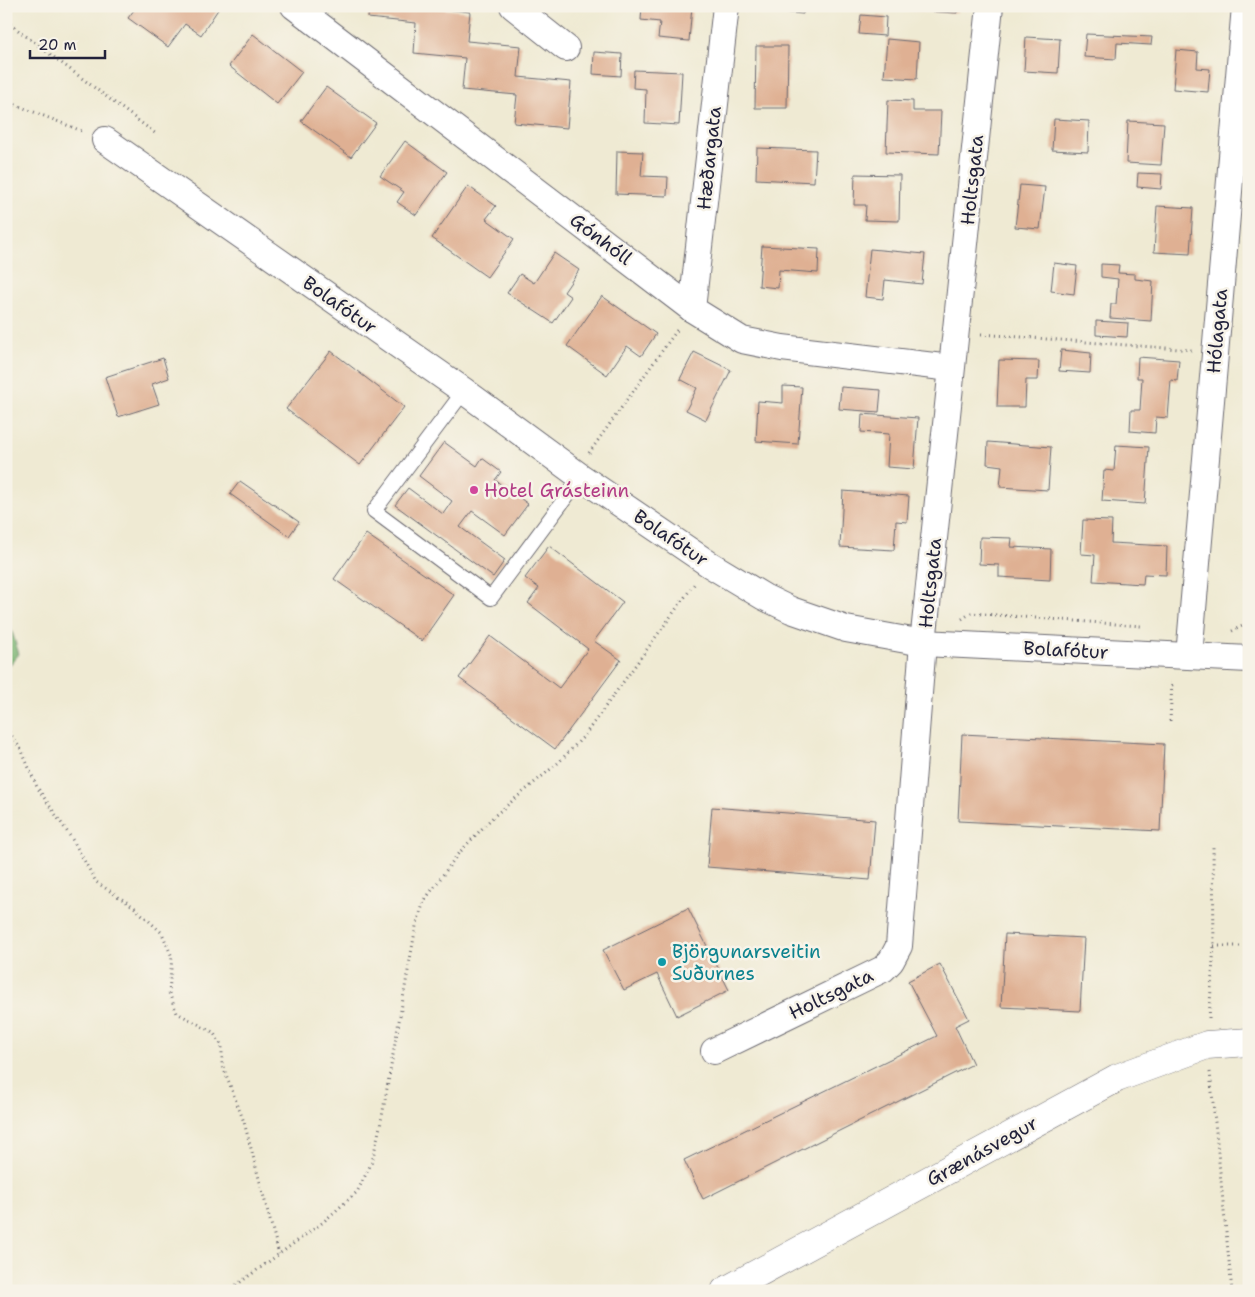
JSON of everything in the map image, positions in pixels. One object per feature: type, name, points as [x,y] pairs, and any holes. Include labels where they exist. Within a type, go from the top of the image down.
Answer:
[{"type":"street","name":"Gónhóll","points":[[294,6],[692,309],[742,340],[782,348],[952,368]]},
{"type":"street","points":[[513,6],[566,48]]},
{"type":"street","name":"Hæðargata","points":[[692,309],[726,6]]},
{"type":"street","name":"Holtsgata","points":[[714,1051],[883,969],[891,961],[899,946],[923,643],[990,6]]},
{"type":"street","name":"Hólagata","points":[[1189,656],[1245,6]]},
{"type":"street","name":"Bolafótur","points":[[105,140],[464,391],[584,466],[709,564],[764,598],[846,630],[923,643],[1249,659]]},
{"type":"street","name":"Grænásvegur","points":[[726,1291],[1117,1078],[1207,1045],[1249,1042]]},
{"type":"lane","points":[[464,391],[374,511],[491,598],[584,466]]},
{"type":"path","points":[[6,21],[156,134]]},
{"type":"path","points":[[6,101],[105,140]]},
{"type":"path","points":[[584,466],[692,309]]},
{"type":"path","points":[[955,332],[1215,351]]},
{"type":"path","points":[[228,1291],[322,1223],[357,1192],[372,1162],[381,1122],[416,926],[424,901],[458,854],[493,817],[558,762],[584,736],[709,564]]},
{"type":"path","points":[[926,617],[963,619],[971,613],[1144,626]]},
{"type":"path","points":[[1192,629],[1230,631],[1249,624]]},
{"type":"path","points":[[6,728],[21,749],[37,788],[74,842],[96,882],[134,907],[162,933],[172,957],[169,993],[177,1013],[213,1032],[222,1046],[222,1064],[244,1122],[279,1254]]},
{"type":"path","points":[[1214,946],[1249,946]]},
{"type":"green space","points":[[6,613],[19,654],[6,669]]},
{"type":"building","points":[[137,6],[217,6],[219,8],[201,35],[185,24],[168,47],[128,18]]},
{"type":"building","points":[[369,6],[418,6],[470,12],[467,41],[521,46],[518,77],[571,82],[567,128],[514,123],[517,95],[462,90],[465,58],[414,53],[416,23],[368,18]]},
{"type":"building","points":[[642,6],[692,6],[689,41],[658,38],[660,22],[641,20]]},
{"type":"building","points":[[781,6],[804,6],[803,14],[781,12]]},
{"type":"building","points":[[885,6],[957,6],[957,13],[885,9]]},
{"type":"building","points":[[861,15],[886,17],[885,36],[859,34]]},
{"type":"building","points":[[253,34],[302,72],[277,104],[229,66]]},
{"type":"building","points":[[1086,34],[1152,37],[1151,45],[1117,43],[1116,59],[1084,57]]},
{"type":"building","points":[[1026,37],[1060,39],[1058,73],[1024,71]]},
{"type":"building","points":[[887,39],[919,42],[917,79],[884,77]]},
{"type":"building","points":[[756,46],[788,46],[787,108],[755,108]]},
{"type":"building","points":[[1176,50],[1198,52],[1197,68],[1210,69],[1208,92],[1173,89]]},
{"type":"building","points":[[594,52],[622,54],[621,76],[593,74]]},
{"type":"building","points":[[634,70],[682,72],[679,125],[645,123],[646,89],[633,88]]},
{"type":"building","points":[[326,87],[376,123],[351,157],[301,121]]},
{"type":"building","points":[[888,100],[913,101],[913,111],[941,111],[939,154],[886,152]]},
{"type":"building","points":[[1054,119],[1089,121],[1088,152],[1052,150]]},
{"type":"building","points":[[1128,121],[1164,123],[1161,165],[1126,163]]},
{"type":"building","points":[[405,141],[447,172],[416,215],[397,202],[404,192],[380,176]]},
{"type":"building","points":[[757,148],[816,150],[814,182],[756,179]]},
{"type":"building","points":[[617,151],[643,152],[641,176],[668,177],[667,196],[616,194]]},
{"type":"building","points":[[1138,173],[1162,174],[1161,189],[1137,187]]},
{"type":"building","points":[[855,174],[900,175],[899,221],[865,220],[866,205],[854,205]]},
{"type":"building","points":[[1020,185],[1045,187],[1040,229],[1015,227]]},
{"type":"building","points":[[468,186],[496,206],[486,219],[514,239],[487,277],[432,238]]},
{"type":"building","points":[[1157,206],[1193,208],[1190,254],[1154,252]]},
{"type":"building","points":[[762,246],[819,249],[818,273],[779,270],[778,288],[759,286]]},
{"type":"building","points":[[870,249],[925,254],[922,284],[885,280],[883,299],[865,297]]},
{"type":"building","points":[[554,253],[579,270],[564,292],[571,297],[553,323],[507,293],[520,274],[534,283]]},
{"type":"building","points":[[1054,263],[1077,266],[1074,294],[1051,291]]},
{"type":"building","points":[[1101,264],[1119,265],[1118,273],[1135,274],[1135,279],[1153,281],[1151,321],[1110,318],[1111,304],[1116,304],[1118,279],[1101,277]]},
{"type":"building","points":[[602,296],[656,334],[641,356],[627,346],[607,375],[567,346]]},
{"type":"building","points":[[1096,321],[1128,323],[1127,337],[1096,335]]},
{"type":"building","points":[[1061,350],[1091,353],[1090,373],[1059,371]]},
{"type":"building","points":[[331,351],[404,407],[360,465],[286,409]]},
{"type":"building","points":[[694,352],[731,370],[706,420],[686,410],[697,388],[680,379]]},
{"type":"building","points":[[1138,357],[1179,360],[1177,381],[1171,380],[1168,418],[1156,417],[1155,433],[1130,431],[1131,410],[1140,410],[1142,378],[1137,378]]},
{"type":"building","points":[[163,358],[169,378],[152,384],[159,404],[118,417],[105,377]]},
{"type":"building","points":[[999,360],[1039,361],[1038,380],[1026,380],[1025,407],[997,407]]},
{"type":"building","points":[[783,386],[802,387],[798,444],[756,441],[758,401],[783,403]]},
{"type":"building","points":[[841,387],[881,390],[879,412],[839,409]]},
{"type":"building","points":[[862,414],[918,418],[914,469],[887,467],[889,434],[861,432]]},
{"type":"building","name":"Hotel Grásteinn","points":[[444,442],[477,466],[482,458],[501,472],[495,480],[528,504],[505,535],[472,511],[460,527],[505,560],[493,577],[395,505],[408,488],[443,514],[452,501],[419,476]]},
{"type":"building","points":[[988,442],[1051,447],[1048,490],[1000,487],[1002,466],[987,464]]},
{"type":"building","points":[[1116,445],[1149,447],[1145,504],[1102,501],[1104,470],[1114,471]]},
{"type":"building","points":[[240,481],[299,522],[289,536],[230,494]]},
{"type":"building","points":[[843,491],[909,496],[907,522],[896,521],[894,550],[840,547]]},
{"type":"building","points":[[1083,520],[1112,521],[1111,543],[1167,546],[1166,575],[1144,574],[1143,584],[1093,581],[1095,555],[1081,554]]},
{"type":"building","points":[[366,534],[454,595],[422,641],[334,579]]},
{"type":"building","points":[[980,537],[1012,538],[1011,547],[1051,549],[1050,580],[999,577],[999,565],[979,564]]},
{"type":"building","points":[[549,546],[623,602],[594,641],[621,660],[555,749],[459,678],[490,636],[559,688],[588,649],[528,603],[539,588],[525,578]]},
{"type":"building","points":[[962,734],[1164,744],[1160,831],[958,821]]},
{"type":"building","points":[[712,807],[875,820],[870,880],[707,867]]},
{"type":"building","name":"Björgunarsveitin Suðurnes","points":[[688,908],[729,990],[677,1016],[657,974],[624,990],[603,950]]},
{"type":"building","points":[[1005,934],[1084,938],[1080,1011],[1001,1007]]},
{"type":"building","points":[[940,964],[969,1019],[955,1026],[973,1064],[703,1199],[684,1160],[937,1036],[908,981]]},
{"type":"place","name":"Hotel Grásteinn","points":[[474,490]]},
{"type":"place","name":"Björgunarsveitin Suðurnes","points":[[662,962]]}]
